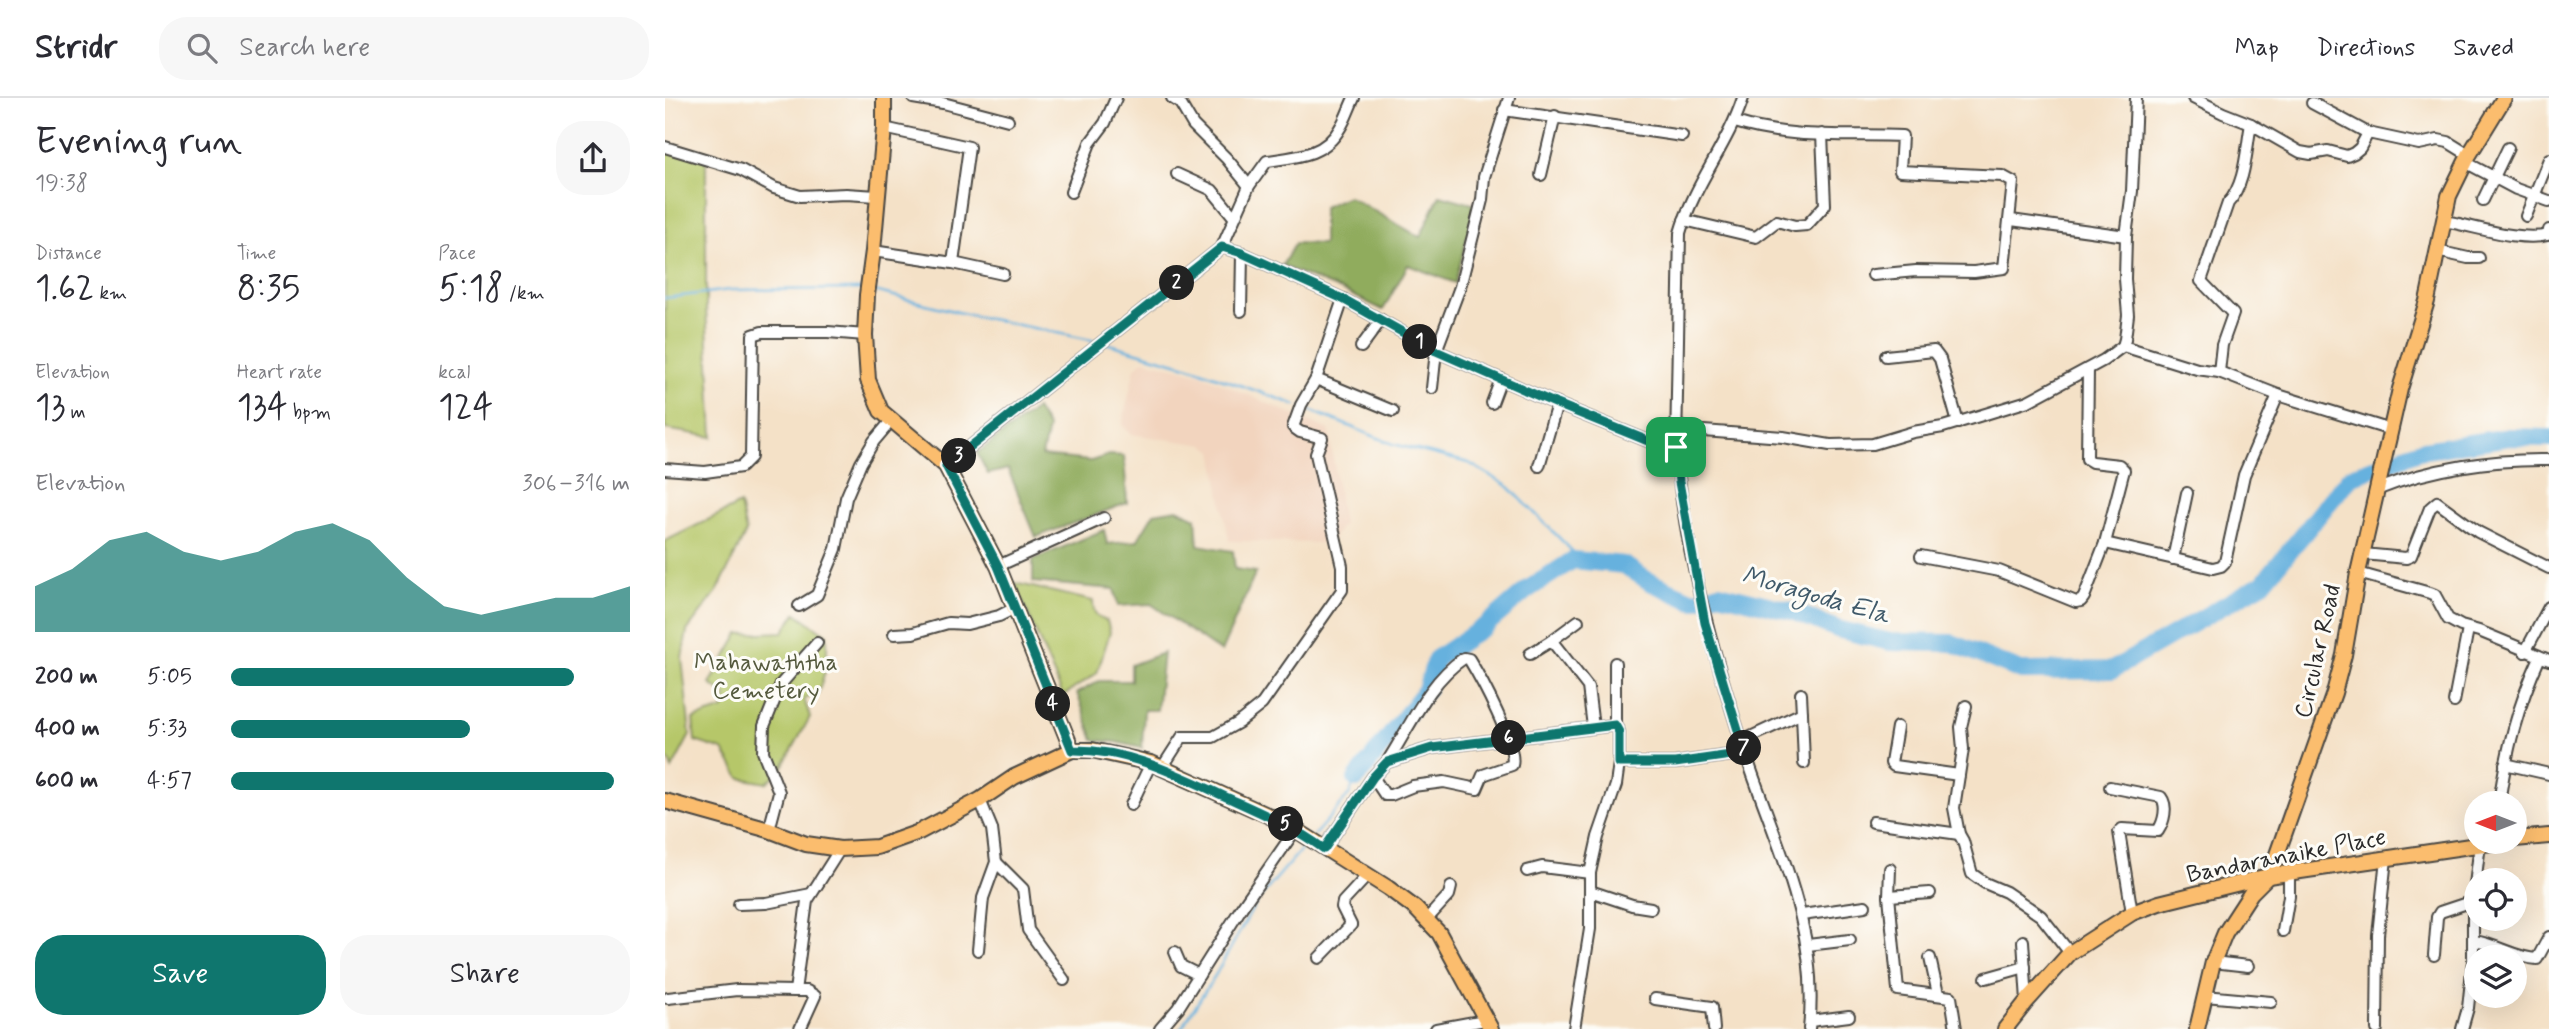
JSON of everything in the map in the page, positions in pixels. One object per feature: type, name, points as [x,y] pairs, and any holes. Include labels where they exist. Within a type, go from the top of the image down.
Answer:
[{"type":"main road","points":[[884,98],[884,128],[865,335],[868,380],[881,411],[946,466],[998,566],[1072,750]]},
{"type":"main road","name":"Circular Road","points":[[2197,1029],[2213,962],[2225,933],[2251,893],[2268,876],[2292,819],[2335,693],[2358,573],[2400,389],[2427,300],[2449,196],[2467,158],[2504,98]]},
{"type":"main road","points":[[665,801],[806,844],[840,849],[877,847],[919,832],[979,800],[1014,777],[1072,750],[1092,750],[1157,766],[1298,831],[1388,888],[1427,919],[1439,933],[1488,1024]]},
{"type":"main road","points":[[2527,838],[2549,836]]},
{"type":"main road","name":"Bandaranaike Place","points":[[2005,1029],[2070,953],[2132,913],[2159,903],[2268,876],[2464,846]]},
{"type":"street","points":[[913,98],[1007,120]]},
{"type":"street","points":[[1071,192],[1090,143],[1105,123],[1116,98]]},
{"type":"street","points":[[1172,98],[1180,103],[1193,125],[1249,186]]},
{"type":"street","points":[[946,466],[1222,247],[1249,186],[1268,161],[1312,154],[1329,142],[1340,128],[1355,98]]},
{"type":"street","points":[[1432,388],[1436,351],[1460,286],[1482,200],[1484,177],[1509,98]]},
{"type":"street","points":[[1743,98],[1735,122],[1705,175],[1680,233],[1676,447],[1679,482],[1705,623],[1802,915],[1808,945],[1809,1025],[1849,1016]]},
{"type":"street","points":[[1677,425],[1690,430],[1783,437],[1830,445],[1873,444],[1958,423],[2028,401],[2088,369],[2123,346],[2128,315],[2126,236],[2132,191],[2136,98]]},
{"type":"street","points":[[2193,98],[2251,124],[2274,139],[2311,154],[2328,151],[2347,156],[2354,153],[2368,133]]},
{"type":"street","points":[[2312,103],[2368,133],[2419,144],[2438,140],[2448,142],[2493,178],[2549,201]]},
{"type":"street","points":[[1504,110],[1682,136]]},
{"type":"street","points":[[1541,175],[1555,116]]},
{"type":"street","points":[[1735,122],[1757,129],[1794,135],[1902,136],[1900,171],[2002,176],[2013,182],[2004,268],[1974,272],[1916,271],[1873,275]]},
{"type":"street","points":[[2220,372],[2222,345],[2233,314],[2201,281],[2228,203],[2234,196],[2241,176],[2251,124]]},
{"type":"street","points":[[884,128],[969,147],[953,263]]},
{"type":"street","points":[[1684,220],[1756,237],[1777,221],[1795,226],[1807,225],[1825,205],[1822,134]]},
{"type":"street","points":[[665,148],[741,170],[773,188],[800,197],[846,194],[877,196]]},
{"type":"street","points":[[2483,200],[2508,148]]},
{"type":"street","points":[[2526,216],[2549,159]]},
{"type":"street","points":[[1177,174],[1212,190],[1234,217]]},
{"type":"street","points":[[2011,220],[2126,236]]},
{"type":"street","points":[[2444,221],[2523,237],[2548,235],[2549,230]]},
{"type":"street","points":[[1222,247],[1242,253],[1343,299],[1436,351],[1658,445],[1676,447]]},
{"type":"street","points":[[873,251],[953,263],[1003,274]]},
{"type":"street","points":[[2437,251],[2479,258]]},
{"type":"street","points":[[1241,310],[1242,253]]},
{"type":"street","points":[[1131,805],[1157,766],[1182,737],[1213,737],[1238,723],[1262,704],[1342,590],[1342,566],[1316,454],[1322,438],[1293,427],[1301,405],[1317,379],[1343,299]]},
{"type":"street","points":[[1361,347],[1381,320]]},
{"type":"street","points":[[665,469],[705,472],[741,467],[751,457],[753,335],[762,332],[828,332],[865,335]]},
{"type":"street","points":[[2123,346],[2197,369],[2220,372],[2278,395],[2391,430]]},
{"type":"street","points":[[1886,356],[1934,351],[1940,359],[1958,423]]},
{"type":"street","points":[[1921,556],[1999,571],[2076,602],[2081,601],[2105,543],[2124,470],[2119,465],[2092,462],[2087,458],[2088,369]]},
{"type":"street","points":[[1317,379],[1393,411]]},
{"type":"street","points":[[1492,403],[1501,379]]},
{"type":"street","points":[[2105,543],[2213,568],[2221,566],[2225,562],[2244,475],[2278,395]]},
{"type":"street","points":[[1539,466],[1557,404]]},
{"type":"street","points":[[799,606],[817,595],[836,549],[846,498],[874,440],[891,421]]},
{"type":"street","points":[[2378,492],[2415,476],[2451,469],[2501,462],[2549,460]]},
{"type":"street","points":[[2173,559],[2187,493]]},
{"type":"street","points":[[2363,554],[2406,558],[2411,556],[2430,508],[2437,502],[2478,532],[2549,568]]},
{"type":"street","points":[[998,566],[1104,518]]},
{"type":"street","points":[[2358,573],[2435,595],[2448,619],[2544,658],[2526,686],[2512,727],[2501,791]]},
{"type":"street","points":[[2525,652],[2549,607]]},
{"type":"street","points":[[894,634],[912,633],[948,623],[967,624],[999,616],[1015,608]]},
{"type":"street","points":[[1530,654],[1578,621]]},
{"type":"street","points":[[2454,702],[2468,629]]},
{"type":"street","points":[[1551,641],[1587,687],[1593,727]]},
{"type":"street","points":[[769,831],[779,792],[763,752],[764,726],[781,684],[817,643]]},
{"type":"street","points":[[1322,847],[1373,777],[1387,762],[1431,691],[1451,666],[1464,658],[1469,659],[1508,738],[1514,759],[1512,765],[1483,775],[1477,789],[1444,782],[1413,786],[1385,795],[1373,777]]},
{"type":"street","points":[[1574,1029],[1590,929],[1590,873],[1598,837],[1616,785],[1619,763],[1619,732],[1615,725],[1615,663]]},
{"type":"street","points":[[1801,694],[1804,763]]},
{"type":"street","points":[[1966,706],[1961,727],[1963,749],[1954,800],[1959,834],[1972,874],[2006,892],[2041,916],[2070,953]]},
{"type":"street","points":[[1619,763],[1675,763],[1744,747],[1802,713]]},
{"type":"street","points":[[1387,762],[1432,748],[1615,725]]},
{"type":"street","points":[[1897,727],[1891,763],[1893,766],[1959,775]]},
{"type":"street","points":[[2505,764],[2549,774]]},
{"type":"street","points":[[2110,787],[2161,797],[2164,801],[2162,824],[2158,831],[2122,829],[2119,832],[2132,913]]},
{"type":"street","points":[[978,950],[983,898],[996,862],[992,829],[979,800]]},
{"type":"street","points":[[1873,822],[1959,834]]},
{"type":"street","points":[[1160,1029],[1178,1008],[1242,906],[1298,831]]},
{"type":"street","points":[[795,991],[807,901],[840,849]]},
{"type":"street","points":[[2377,1029],[2378,944],[2386,858]]},
{"type":"street","points":[[996,862],[1023,889],[1028,930],[1064,980]]},
{"type":"street","points":[[1527,871],[1542,867],[1590,873]]},
{"type":"street","points":[[1890,869],[1889,896],[1898,990],[1953,998],[1956,1029]]},
{"type":"street","points":[[2283,931],[2289,896],[2289,873]]},
{"type":"street","points":[[1319,958],[1351,925],[1342,907],[1343,902],[1367,876]]},
{"type":"street","points":[[1427,919],[1449,895],[1451,887]]},
{"type":"street","points":[[1590,891],[1632,905],[1651,908]]},
{"type":"street","points":[[1889,896],[1930,893]]},
{"type":"street","points":[[739,904],[766,903],[811,894]]},
{"type":"street","points":[[2434,955],[2437,917],[2440,912],[2464,904]]},
{"type":"street","points":[[1802,915],[1865,906]]},
{"type":"street","points":[[2462,1029],[2469,999],[2474,931]]},
{"type":"street","points":[[2474,941],[2521,957],[2537,959],[2549,937]]},
{"type":"street","points":[[1808,945],[1850,940]]},
{"type":"street","points":[[2023,941],[2027,1001]]},
{"type":"street","points":[[1175,952],[1181,966],[1199,975]]},
{"type":"street","points":[[1930,958],[1938,994]]},
{"type":"street","points":[[2213,962],[2248,966]]},
{"type":"street","points":[[1986,978],[2025,967]]},
{"type":"street","points":[[668,998],[737,990],[807,990],[815,996],[800,1029]]},
{"type":"street","points":[[2204,996],[2271,1002]]},
{"type":"street","points":[[1655,999],[1712,1007],[1714,1029]]},
{"type":"street","points":[[1436,1029],[1488,1024]]},
{"type":"shaded area","points":[[1144,360],[1200,374],[1329,430],[1343,524],[1332,540],[1322,543],[1229,541],[1213,451],[1205,445],[1131,434],[1122,425],[1135,368]]},
{"type":"green space","points":[[665,147],[706,158],[706,307],[713,437],[665,429]]},
{"type":"green space","points":[[1440,195],[1476,205],[1455,283],[1408,265],[1383,310],[1282,266],[1295,243],[1323,244],[1323,207],[1348,196],[1420,237]]},
{"type":"green space","points":[[1036,409],[1048,428],[1042,456],[1091,461],[1109,455],[1124,456],[1127,503],[1036,537],[1008,469],[988,474],[977,453]]},
{"type":"green space","points":[[740,504],[746,532],[718,590],[687,631],[682,658],[690,735],[672,769],[669,760],[665,759],[665,541]]},
{"type":"green space","points":[[1177,509],[1196,518],[1198,545],[1233,551],[1235,569],[1256,572],[1221,652],[1151,604],[1118,606],[1114,589],[1033,582],[1033,560],[1104,530],[1107,544],[1137,541],[1154,513]]},
{"type":"green space","points":[[1015,583],[1093,601],[1096,614],[1107,621],[1110,632],[1097,673],[1063,696]]},
{"type":"green space","name":"Mahawaththa Cemetery","points":[[796,613],[827,635],[827,665],[818,694],[804,699],[810,717],[781,770],[766,783],[740,778],[723,750],[695,741],[693,719],[724,709],[726,695],[710,684],[739,634],[783,632]]},
{"type":"green space","points":[[1163,653],[1157,710],[1144,710],[1142,748],[1094,740],[1077,693],[1099,681],[1131,681],[1131,665]]},
{"type":"waterway","points":[[665,298],[730,290],[864,289]]},
{"type":"waterway","points":[[874,291],[970,315],[1096,341]]},
{"type":"waterway","points":[[1106,343],[1190,367],[1296,405]]},
{"type":"waterway","points":[[1302,407],[1393,444],[1469,463],[1509,487],[1582,561]]},
{"type":"waterway","name":"Moragoda Ela","points":[[1356,779],[1426,690],[1436,659],[1485,626],[1527,590],[1573,560],[1624,565],[1650,582],[1693,601],[1719,593],[1792,611],[1837,629],[1890,642],[1952,643],[2021,671],[2112,670],[2263,583],[2350,477],[2418,451],[2509,437],[2549,438]]},
{"type":"waterway","name":"Moragoda Ela","points":[[1315,834],[1349,795],[1356,779]]},
{"type":"waterway","name":"Moragoda Ela","points":[[1181,1029],[1257,901],[1306,844]]},
{"type":"route","points":[[1222,247],[1242,253],[1343,299],[1436,351],[1658,445],[1676,447],[1679,482],[1705,623],[1745,753],[1675,763],[1619,763],[1619,732],[1615,725],[1432,748],[1387,762],[1373,777],[1324,849],[1285,823],[1151,763],[1092,750],[1072,750],[998,566],[946,466],[1222,247]]}]
